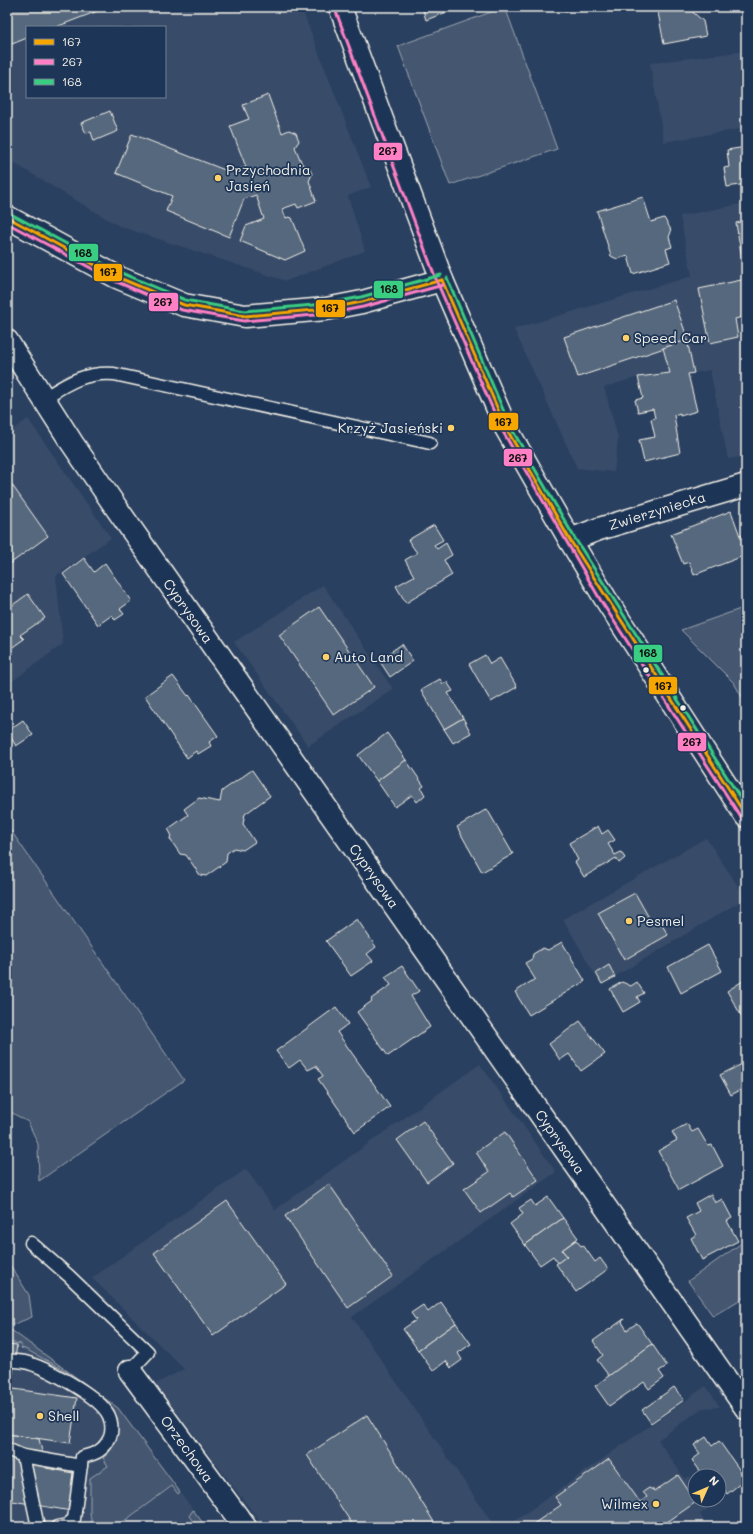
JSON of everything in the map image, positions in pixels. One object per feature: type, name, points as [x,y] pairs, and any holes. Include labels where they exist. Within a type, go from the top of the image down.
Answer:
[{"type":"street","points":[[340,7],[442,280],[506,428],[570,540],[746,816]]},
{"type":"street","points":[[7,217],[116,277],[184,304],[245,316],[333,308],[362,302],[442,280]]},
{"type":"street","name":"Cyprysowa","points":[[7,341],[113,503],[746,1408]]},
{"type":"street","name":"Zwierzyniecka","points":[[570,540],[599,529],[746,485]]},
{"type":"street","name":"Orzechowa","points":[[130,1371],[244,1527]]},
{"type":"lane","points":[[44,398],[85,376],[100,373],[114,374],[430,442]]},
{"type":"lane","points":[[31,1243],[69,1276],[148,1352],[130,1371]]},
{"type":"lane","points":[[7,1360],[26,1362],[67,1381],[96,1400],[107,1412],[111,1424],[111,1435],[106,1444],[97,1453],[82,1457],[74,1519],[67,1525],[57,1527]]},
{"type":"lane","points":[[7,1449],[23,1456],[81,1466]]},
{"type":"lane","points":[[23,1456],[38,1527]]},
{"type":"shaded area","points":[[7,7],[301,7],[371,187],[348,196],[365,251],[286,281],[119,226],[7,159]]},
{"type":"shaded area","points":[[505,7],[557,149],[450,185],[398,46]]},
{"type":"shaded area","points":[[746,51],[746,128],[664,142],[650,63]]},
{"type":"shaded area","points":[[746,203],[746,456],[728,459],[710,370],[694,373],[687,340],[663,348],[670,373],[650,377],[649,374],[604,387],[618,438],[614,472],[577,468],[514,329],[692,276],[680,216]]},
{"type":"shaded area","points":[[28,419],[111,538],[56,576],[63,644],[7,685],[7,434]]},
{"type":"shaded area","points":[[323,585],[393,689],[308,746],[234,642]]},
{"type":"shaded area","points":[[746,607],[746,704],[734,683],[681,630]]},
{"type":"shaded area","points":[[7,825],[184,1080],[39,1181],[38,1144],[28,1122],[7,1110]]},
{"type":"shaded area","points":[[706,838],[746,898],[601,985],[563,919]]},
{"type":"shaded area","points":[[480,1064],[556,1172],[352,1317],[495,1527],[264,1527],[155,1384],[184,1369],[92,1278],[246,1169],[275,1210]]},
{"type":"shaded area","points":[[746,1240],[746,1296],[713,1316],[688,1281]]},
{"type":"shaded area","points":[[7,1260],[29,1295],[32,1317],[7,1327]]},
{"type":"shaded area","points":[[7,1327],[118,1408],[206,1527],[7,1527]]},
{"type":"shaded area","points":[[7,1327],[80,1380],[63,1369],[21,1348],[21,1344],[7,1342]]},
{"type":"shaded area","name":"Wilmex","points":[[706,1386],[720,1407],[702,1408],[658,1440],[685,1479],[687,1478],[687,1508],[706,1508],[707,1510],[700,1514],[707,1527],[506,1527]]},
{"type":"shaded area","points":[[91,1388],[118,1408],[180,1492],[178,1494],[172,1486],[116,1527],[92,1527],[90,1513],[90,1478],[108,1466],[103,1458],[111,1450],[114,1443],[118,1418],[100,1396]]},
{"type":"shaded area","points":[[193,1510],[206,1527],[197,1527],[189,1516]]},
{"type":"building","points":[[7,7],[108,7],[59,26],[26,26],[26,38],[7,46]]},
{"type":"building","points":[[422,7],[460,7],[426,20]]},
{"type":"building","points":[[564,7],[580,7],[565,11]]},
{"type":"building","points":[[657,7],[687,7],[703,21],[706,36],[664,44]]},
{"type":"building","name":"Przychodnia Jasień","points":[[268,95],[282,133],[289,130],[296,133],[299,141],[295,147],[302,164],[309,167],[312,174],[309,181],[316,201],[298,208],[296,204],[282,209],[286,218],[292,218],[305,251],[285,260],[240,241],[246,226],[264,219],[256,195],[244,199],[229,237],[166,211],[172,196],[116,173],[132,134],[230,172],[246,167],[230,126],[249,119],[243,105]]},
{"type":"building","points":[[110,111],[118,131],[94,141],[91,132],[86,133],[81,123]]},
{"type":"building","points":[[746,147],[746,184],[727,187],[724,168],[729,167],[727,150]]},
{"type":"building","points":[[643,197],[651,222],[664,218],[670,228],[671,232],[669,237],[672,247],[666,249],[670,262],[633,274],[628,256],[617,259],[611,256],[597,211]]},
{"type":"building","points":[[746,221],[746,259],[742,259],[736,223]]},
{"type":"building","points":[[746,279],[746,316],[735,319],[738,337],[710,343],[699,289]]},
{"type":"building","name":"Speed Car","points":[[674,300],[688,340],[578,377],[564,337]]},
{"type":"building","points":[[687,340],[694,373],[688,374],[697,411],[680,416],[680,413],[674,415],[680,453],[644,462],[639,440],[655,437],[651,419],[655,418],[653,409],[638,412],[635,400],[643,398],[638,377],[670,373],[663,348]]},
{"type":"building","points":[[7,478],[48,536],[7,566]]},
{"type":"building","points":[[731,511],[740,536],[746,534],[746,555],[694,575],[689,562],[683,564],[671,534]]},
{"type":"building","points":[[434,525],[443,540],[434,545],[437,549],[446,543],[452,555],[444,560],[452,575],[406,603],[396,586],[414,576],[405,560],[417,553],[408,540]]},
{"type":"building","points":[[84,558],[94,572],[105,563],[131,601],[120,609],[124,614],[115,620],[112,615],[98,625],[63,574]]},
{"type":"building","points":[[28,594],[45,618],[20,635],[24,639],[7,651],[7,609]]},
{"type":"building","points":[[319,607],[374,687],[334,715],[279,635]]},
{"type":"building","points":[[402,644],[413,661],[390,677],[379,660]]},
{"type":"building","points":[[485,655],[490,664],[500,658],[517,687],[491,702],[469,664]]},
{"type":"building","points":[[173,676],[188,696],[189,695],[218,736],[209,742],[211,746],[198,754],[196,751],[187,758],[145,696]]},
{"type":"building","points":[[440,679],[443,684],[447,682],[453,691],[448,693],[463,718],[444,729],[421,690]]},
{"type":"building","points":[[463,718],[471,733],[453,743],[444,729]]},
{"type":"building","points":[[23,720],[33,735],[16,746],[7,731]]},
{"type":"building","points":[[387,733],[406,760],[377,781],[358,755]]},
{"type":"building","points":[[406,760],[424,786],[421,788],[425,795],[417,802],[412,795],[395,807],[377,781]]},
{"type":"building","points":[[252,770],[270,796],[245,814],[243,824],[255,842],[243,850],[234,848],[227,853],[226,862],[206,876],[200,875],[186,855],[180,854],[170,839],[171,834],[168,829],[188,815],[184,809],[199,798],[220,802],[222,791]]},
{"type":"building","points":[[487,809],[513,854],[482,872],[457,827]]},
{"type":"building","points":[[598,826],[602,834],[608,830],[615,840],[608,844],[615,855],[621,852],[625,858],[619,863],[616,858],[584,877],[575,862],[578,860],[569,843]]},
{"type":"building","points":[[635,893],[652,923],[659,920],[668,935],[624,960],[598,913]]},
{"type":"building","points":[[357,919],[376,947],[367,954],[373,961],[351,976],[326,941]]},
{"type":"building","points":[[562,942],[585,981],[529,1015],[515,992],[535,979],[525,963],[532,959],[533,954],[543,948],[548,950]]},
{"type":"building","points":[[708,945],[722,971],[681,993],[668,967]]},
{"type":"building","points":[[609,965],[615,977],[602,984],[596,973]]},
{"type":"building","points":[[402,966],[419,991],[411,996],[430,1027],[388,1056],[357,1012],[372,1001],[371,999],[391,985],[385,977]]},
{"type":"building","points":[[746,979],[746,1022],[745,1022],[727,991]]},
{"type":"building","points":[[622,982],[631,986],[637,982],[644,993],[637,997],[640,1002],[623,1012],[610,989]]},
{"type":"building","points":[[336,1007],[348,1024],[337,1032],[390,1107],[355,1132],[318,1079],[323,1076],[316,1066],[308,1070],[300,1060],[289,1068],[276,1051]]},
{"type":"building","points":[[580,1021],[605,1054],[581,1071],[569,1054],[560,1060],[549,1044]]},
{"type":"building","points":[[746,1062],[746,1087],[731,1095],[720,1075]]},
{"type":"building","points":[[423,1121],[453,1163],[427,1182],[397,1140]]},
{"type":"building","points":[[687,1124],[692,1132],[698,1129],[708,1146],[712,1145],[723,1166],[679,1190],[658,1151],[677,1140],[672,1132]]},
{"type":"building","points":[[505,1132],[538,1180],[513,1197],[510,1193],[481,1213],[464,1189],[489,1172],[476,1152]]},
{"type":"building","points":[[329,1184],[393,1276],[348,1308],[285,1216]]},
{"type":"building","points":[[711,1194],[715,1203],[722,1199],[732,1218],[727,1221],[738,1241],[702,1260],[691,1238],[696,1235],[686,1218],[699,1211],[695,1203]]},
{"type":"building","points":[[548,1197],[563,1218],[525,1245],[510,1224],[523,1214],[519,1208],[531,1200],[535,1206]]},
{"type":"building","points":[[227,1201],[286,1284],[213,1336],[154,1253]]},
{"type":"building","points":[[563,1218],[578,1238],[562,1250],[567,1256],[558,1263],[553,1256],[540,1265],[525,1245]]},
{"type":"building","points":[[576,1240],[581,1246],[583,1245],[595,1262],[600,1258],[608,1269],[576,1292],[556,1264],[567,1256],[562,1250]]},
{"type":"building","points":[[441,1302],[456,1323],[418,1350],[403,1329],[416,1320],[411,1313],[423,1305],[428,1312]]},
{"type":"building","points":[[624,1319],[622,1322],[627,1330],[637,1323],[652,1344],[609,1376],[597,1360],[603,1355],[593,1341]]},
{"type":"building","points":[[456,1323],[471,1344],[458,1353],[462,1360],[451,1368],[446,1361],[433,1371],[418,1350]]},
{"type":"building","points":[[7,1344],[17,1345],[11,1386],[7,1385]]},
{"type":"building","points":[[652,1344],[667,1366],[659,1371],[664,1378],[649,1389],[644,1382],[609,1406],[595,1386]]},
{"type":"building","points":[[674,1387],[684,1400],[651,1423],[642,1410]]},
{"type":"building","name":"Shell","points":[[7,1388],[77,1398],[70,1443],[7,1434]]},
{"type":"building","points":[[367,1415],[437,1527],[354,1527],[307,1455]]},
{"type":"building","points":[[7,1434],[39,1439],[46,1468],[73,1473],[83,1513],[7,1500],[7,1462],[9,1463]]},
{"type":"building","points":[[706,1437],[712,1446],[719,1441],[746,1479],[727,1494],[727,1468],[698,1468],[692,1460],[700,1454],[694,1445]]},
{"type":"building","points":[[609,1459],[640,1502],[647,1497],[643,1492],[649,1488],[655,1491],[678,1475],[687,1488],[687,1508],[660,1527],[529,1527],[561,1505],[555,1497]]},
{"type":"transit line","name":"267","points":[[335,9],[437,282],[502,430],[601,601],[742,819]]},
{"type":"transit line","name":"168","points":[[9,213],[119,272],[185,300],[245,311],[325,304],[361,297],[441,275]]},
{"type":"transit line","name":"167","points":[[7,217],[117,277],[184,305],[245,316],[326,309],[362,302],[442,280]]},
{"type":"transit line","name":"267","points":[[7,223],[115,281],[182,310],[244,321],[327,314],[363,307],[443,285]]},
{"type":"transit line","name":"168","points":[[447,278],[510,426],[574,537],[746,807]]},
{"type":"transit line","name":"167","points":[[442,280],[506,428],[570,540],[746,816]]},
{"type":"place","name":"Przychodnia Jasień","points":[[218,178]]},
{"type":"place","name":"Speed Car","points":[[626,338]]},
{"type":"place","name":"Krzyż Jasieński","points":[[451,428]]},
{"type":"place","name":"Auto Land","points":[[326,657]]},
{"type":"place","name":"Pesmel","points":[[629,921]]},
{"type":"place","name":"Shell","points":[[40,1416]]},
{"type":"place","name":"Wilmex","points":[[656,1504]]}]
